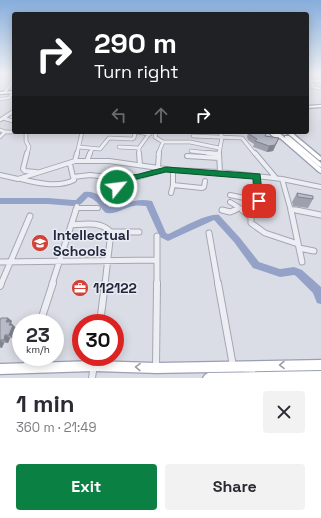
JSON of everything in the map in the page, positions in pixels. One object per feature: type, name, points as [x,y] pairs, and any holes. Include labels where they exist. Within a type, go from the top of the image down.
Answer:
[{"type":"main road","points":[[0,92],[12,92]]},
{"type":"main road","points":[[309,107],[321,106]]},
{"type":"main road","points":[[272,134],[302,159],[315,166]]},
{"type":"main road","points":[[277,134],[321,171]]},
{"type":"main road","points":[[283,134],[321,165]]},
{"type":"main road","points":[[290,134],[321,159]]},
{"type":"main road","points":[[0,369],[26,369],[72,364]]},
{"type":"main road","points":[[124,365],[156,368],[321,365]]},
{"type":"main road","points":[[227,378],[229,366]]},
{"type":"main road","points":[[208,378],[321,376]]},
{"type":"street","points":[[0,99],[9,98],[12,94]]},
{"type":"street","points":[[2,118],[12,112]]},
{"type":"street","points":[[2,118],[12,121]]},
{"type":"street","points":[[0,130],[12,132]]},
{"type":"street","points":[[0,137],[5,132]]},
{"type":"street","points":[[26,134],[26,141],[29,147],[23,169],[34,173]]},
{"type":"street","points":[[75,161],[82,134]]},
{"type":"street","points":[[79,147],[101,148],[109,138],[134,138],[135,134]]},
{"type":"street","points":[[140,165],[139,148],[148,134]]},
{"type":"street","points":[[155,134],[156,138],[163,142],[190,142],[219,148]]},
{"type":"street","points":[[220,172],[219,148],[222,137],[221,134]]},
{"type":"street","points":[[193,136],[244,139],[276,178]]},
{"type":"street","points":[[158,167],[158,155],[163,142]]},
{"type":"street","points":[[119,147],[139,148]]},
{"type":"street","points":[[87,161],[92,148]]},
{"type":"street","points":[[191,151],[219,156]]},
{"type":"street","points":[[187,156],[219,156]]},
{"type":"street","points":[[18,179],[34,173],[70,164],[75,161],[109,161],[173,170],[220,172],[276,178],[321,187]]},
{"type":"street","points":[[0,175],[50,184],[71,182],[74,180],[70,164]]},
{"type":"street","points":[[73,177],[90,175],[125,179],[139,177],[166,169]]},
{"type":"street","points":[[172,193],[173,170]]},
{"type":"street","points":[[34,173],[34,182]]},
{"type":"street","points":[[257,176],[259,201],[251,217],[251,223],[260,231],[314,251]]},
{"type":"street","points":[[118,194],[117,186],[125,179]]},
{"type":"street","points":[[282,179],[291,209],[302,262]]},
{"type":"street","points":[[172,185],[202,188],[204,187],[205,181]]},
{"type":"street","points":[[230,194],[259,201]]},
{"type":"street","points":[[230,202],[251,217]]},
{"type":"street","points":[[43,314],[76,207],[98,208]]},
{"type":"street","points":[[222,210],[230,212],[240,208]]},
{"type":"street","points":[[291,209],[321,215]]},
{"type":"street","points":[[0,286],[30,216]]},
{"type":"street","points":[[71,225],[102,225],[111,232],[139,232]]},
{"type":"street","points":[[101,314],[111,232]]},
{"type":"street","points":[[209,233],[229,366]]},
{"type":"street","points":[[156,368],[157,236]]},
{"type":"street","points":[[0,262],[157,260]]},
{"type":"street","points":[[92,378],[94,366]]},
{"type":"building","points":[[249,134],[266,134],[265,136],[279,138],[275,145],[269,146],[255,141],[257,139]]},
{"type":"building","points":[[297,193],[313,196],[313,199],[298,197]]},
{"type":"building","points":[[1,318],[8,318],[6,322],[11,322],[9,325],[12,325],[9,335],[5,335],[4,340],[0,340]]},
{"type":"waterway","points":[[0,201],[48,201],[73,203],[78,202],[87,194],[99,199],[107,210],[121,208],[132,203],[149,203],[163,235],[168,238],[216,217],[237,240],[256,265],[280,273],[294,271],[299,273],[317,290],[321,299]]},
{"type":"place","name":"Intellectual Schools","points":[[40,243]]},
{"type":"place","name":"112122","points":[[80,288]]},
{"type":"route","points":[[117,187],[118,184],[125,179],[139,177],[166,169],[220,172],[257,176],[259,201]]}]
